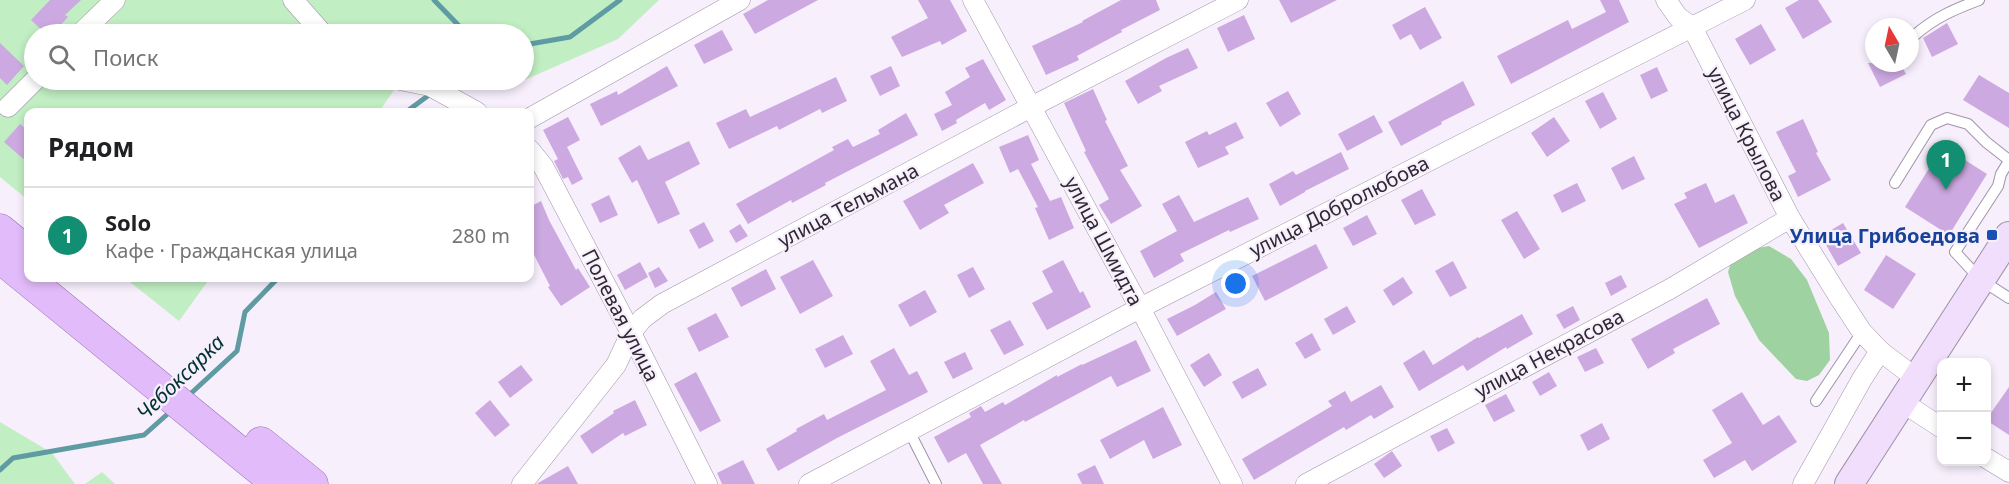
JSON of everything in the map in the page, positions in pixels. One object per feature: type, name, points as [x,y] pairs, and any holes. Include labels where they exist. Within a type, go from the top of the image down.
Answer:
[{"type":"main road","points":[[0,230],[24,250]]},
{"type":"main road","points":[[1849,484],[2009,236]]},
{"type":"main road","points":[[0,257],[24,277]]},
{"type":"main road","points":[[31,282],[278,484]]},
{"type":"main road","points":[[63,282],[312,484]]},
{"type":"street","points":[[90,24],[115,0]]},
{"type":"street","points":[[293,0],[315,24]]},
{"type":"street","points":[[534,116],[740,0]]},
{"type":"street","name":"улица Шмидта","points":[[973,0],[1140,308],[1232,484]]},
{"type":"street","name":"улица Тельмана","points":[[522,484],[616,365],[631,333],[642,319],[662,304],[1031,107],[1238,0]]},
{"type":"street","name":"улица Крылова","points":[[1666,0],[1678,17],[1692,27],[1790,218],[1839,297],[1863,332],[1937,423]]},
{"type":"street","name":"улица Добролюбова","points":[[809,484],[1140,308],[1745,0]]},
{"type":"street","points":[[8,107],[25,90]]},
{"type":"street","points":[[437,90],[468,107]]},
{"type":"street","name":"Полевая улица","points":[[534,155],[543,166],[631,333],[707,484]]},
{"type":"street","name":"улица Некрасова","points":[[1306,484],[1670,289],[1790,218]]},
{"type":"street","points":[[1803,484],[1880,351]]},
{"type":"street","points":[[1991,461],[2009,472]]},
{"type":"lane","points":[[1919,31],[1930,21],[1979,0]]},
{"type":"lane","points":[[1895,183],[1931,125],[1947,118],[1968,124],[2009,160],[2001,174],[1998,186],[1954,252],[1981,280],[2009,298]]},
{"type":"lane","points":[[1815,401],[1863,332]]},
{"type":"lane","points":[[909,431],[936,484]]},
{"type":"green space","points":[[0,0],[659,0],[618,39],[534,76],[534,24],[24,24],[24,90],[394,90],[382,108],[24,108],[24,197],[0,177]]},
{"type":"green space","points":[[1769,246],[1791,259],[1807,280],[1829,333],[1830,360],[1819,375],[1807,381],[1796,379],[1759,340],[1735,296],[1728,272],[1732,259],[1747,250]]},
{"type":"green space","points":[[130,282],[207,282],[179,321]]},
{"type":"green space","points":[[0,422],[52,453],[75,484],[0,484]]},
{"type":"green space","points":[[102,472],[115,484],[85,484]]},
{"type":"building","points":[[50,0],[81,0],[65,15],[68,17],[61,24],[35,24],[31,20]]},
{"type":"building","points":[[768,0],[818,0],[755,34],[743,14]]},
{"type":"building","points":[[918,0],[950,0],[967,31],[942,45],[940,41],[902,57],[891,37],[928,18]]},
{"type":"building","points":[[1121,0],[1156,0],[1160,10],[1077,56],[1079,60],[1046,75],[1032,46],[1083,22]]},
{"type":"building","points":[[1279,0],[1337,0],[1291,23]]},
{"type":"building","points":[[1600,0],[1619,0],[1629,22],[1511,84],[1497,56],[1568,20],[1572,29],[1606,12]]},
{"type":"building","points":[[1799,0],[1818,0],[1832,22],[1803,39],[1785,8]]},
{"type":"building","points":[[1425,7],[1442,38],[1420,50],[1411,34],[1400,40],[1392,25]]},
{"type":"building","points":[[1244,15],[1255,39],[1228,52],[1217,28]]},
{"type":"building","points":[[1947,23],[1958,44],[1932,57],[1923,38]]},
{"type":"building","points":[[1761,24],[1776,50],[1750,65],[1735,39]]},
{"type":"building","points":[[722,30],[733,50],[704,64],[694,45]]},
{"type":"building","points":[[0,43],[24,66],[7,85],[0,78]]},
{"type":"building","points":[[1188,48],[1198,68],[1159,86],[1162,91],[1138,104],[1125,81]]},
{"type":"building","points":[[983,59],[1006,100],[989,110],[985,103],[942,131],[934,114],[952,105],[945,92],[970,77],[965,68]]},
{"type":"building","points":[[667,66],[678,86],[601,126],[590,104],[617,91],[618,95]]},
{"type":"building","points":[[891,66],[900,86],[880,96],[870,76]]},
{"type":"building","points":[[1657,67],[1668,91],[1651,99],[1640,75]]},
{"type":"building","points":[[1872,72],[1905,72],[1906,74],[1880,87]]},
{"type":"building","points":[[1979,75],[2009,93],[2009,128],[1963,100]]},
{"type":"building","points":[[836,77],[847,101],[822,113],[820,109],[779,130],[777,126],[729,149],[716,123],[746,109],[750,117]]},
{"type":"building","points":[[1463,81],[1475,105],[1401,146],[1388,122]]},
{"type":"building","points":[[1093,89],[1107,120],[1105,121],[1128,166],[1120,170],[1142,206],[1111,224],[1099,205],[1109,199],[1084,152],[1086,151],[1064,103]]},
{"type":"building","points":[[1288,91],[1301,114],[1280,127],[1266,103]]},
{"type":"building","points":[[1603,92],[1617,119],[1600,129],[1585,101]]},
{"type":"building","points":[[906,113],[918,135],[825,183],[826,185],[792,203],[791,200],[748,224],[736,204],[834,150],[832,147],[848,139],[853,147],[880,134],[878,130]]},
{"type":"building","points":[[1374,115],[1383,132],[1347,151],[1338,134]]},
{"type":"building","points":[[568,117],[580,140],[567,147],[583,179],[572,185],[568,177],[563,179],[554,161],[558,159],[543,130]]},
{"type":"building","points":[[1554,117],[1570,141],[1547,157],[1531,133]]},
{"type":"building","points":[[1803,119],[1818,152],[1816,153],[1831,180],[1798,197],[1788,176],[1796,172],[1776,132]]},
{"type":"building","points":[[1236,122],[1244,138],[1225,147],[1229,154],[1198,168],[1185,142],[1207,131],[1209,135]]},
{"type":"building","points":[[20,124],[24,128],[24,160],[4,142]]},
{"type":"building","points":[[1028,135],[1039,160],[1031,164],[1050,201],[1061,197],[1074,228],[1049,240],[1035,208],[1038,207],[1018,169],[1010,173],[999,147]]},
{"type":"building","points":[[689,141],[700,164],[665,182],[680,214],[658,224],[637,180],[632,183],[618,158],[640,145],[648,160]]},
{"type":"building","points":[[1943,146],[1987,174],[1949,235],[1905,207]]},
{"type":"building","points":[[1341,152],[1349,169],[1280,206],[1269,184],[1293,171],[1296,175]]},
{"type":"building","points":[[1634,156],[1645,179],[1622,190],[1611,168]]},
{"type":"building","points":[[973,163],[984,183],[944,205],[949,213],[920,230],[903,201]]},
{"type":"building","points":[[1577,183],[1586,201],[1562,213],[1553,195]]},
{"type":"building","points":[[1706,183],[1715,203],[1734,194],[1748,223],[1699,248],[1674,204],[1687,198],[1684,193]]},
{"type":"building","points":[[1422,189],[1436,215],[1415,225],[1401,200]]},
{"type":"building","points":[[609,195],[618,215],[600,223],[591,204]]},
{"type":"building","points":[[1179,195],[1194,222],[1248,197],[1259,219],[1230,232],[1229,230],[1180,254],[1184,261],[1154,278],[1140,251],[1177,231],[1162,204]]},
{"type":"building","points":[[541,201],[576,270],[578,268],[590,287],[561,306],[548,287],[550,286],[534,255],[534,205]]},
{"type":"building","points":[[1517,211],[1540,249],[1524,259],[1501,220]]},
{"type":"building","points":[[1367,215],[1377,234],[1353,246],[1343,228]]},
{"type":"building","points":[[704,222],[714,241],[699,249],[689,230]]},
{"type":"building","points":[[1843,223],[1861,253],[1838,266],[1821,236]]},
{"type":"building","points":[[740,224],[748,236],[736,243],[729,231]]},
{"type":"building","points":[[1316,244],[1328,268],[1265,301],[1252,276]]},
{"type":"building","points":[[1886,255],[1916,274],[1893,309],[1864,290]]},
{"type":"building","points":[[813,260],[833,296],[800,314],[780,277]]},
{"type":"building","points":[[1063,260],[1080,293],[1083,291],[1091,307],[1047,330],[1032,303],[1053,292],[1042,271]]},
{"type":"building","points":[[1453,261],[1467,288],[1450,297],[1435,271]]},
{"type":"building","points":[[640,262],[648,277],[625,290],[617,275]]},
{"type":"building","points":[[659,267],[668,281],[655,288],[648,273]]},
{"type":"building","points":[[973,267],[985,289],[969,298],[957,275]]},
{"type":"building","points":[[766,269],[776,289],[741,307],[731,288]]},
{"type":"building","points":[[1621,275],[1627,287],[1611,296],[1605,283]]},
{"type":"building","points":[[1403,277],[1413,293],[1393,306],[1383,290]]},
{"type":"building","points":[[925,290],[937,312],[910,327],[898,305]]},
{"type":"building","points":[[1216,292],[1226,309],[1177,336],[1167,319]]},
{"type":"building","points":[[1707,298],[1720,324],[1673,349],[1675,353],[1648,369],[1631,339]]},
{"type":"building","points":[[1347,306],[1356,322],[1333,335],[1324,319]]},
{"type":"building","points":[[1573,306],[1580,320],[1564,329],[1556,315]]},
{"type":"building","points":[[716,313],[729,337],[699,352],[687,328]]},
{"type":"building","points":[[1522,314],[1533,334],[1507,349],[1506,347],[1467,371],[1463,365],[1419,391],[1403,363],[1424,350],[1433,365],[1478,337]]},
{"type":"building","points":[[1010,320],[1024,345],[1004,355],[990,330]]},
{"type":"building","points":[[1312,333],[1321,350],[1305,359],[1295,343]]},
{"type":"building","points":[[843,335],[853,354],[825,368],[815,349]]},
{"type":"building","points":[[1136,340],[1151,371],[1117,387],[1111,376],[980,445],[1002,484],[983,484],[966,453],[948,463],[934,437],[971,417],[969,413],[981,406],[985,412],[1003,402],[1005,405],[1057,375],[1057,377]]},
{"type":"building","points":[[894,348],[909,375],[917,371],[928,392],[778,471],[766,449],[824,414],[827,420],[886,390],[870,361]]},
{"type":"building","points":[[1596,348],[1604,363],[1585,372],[1577,357]]},
{"type":"building","points":[[965,352],[973,369],[953,379],[944,362]]},
{"type":"building","points":[[1209,353],[1222,375],[1204,387],[1190,365]]},
{"type":"building","points":[[521,365],[533,380],[510,398],[498,382]]},
{"type":"building","points":[[1258,368],[1267,385],[1242,399],[1232,382]]},
{"type":"building","points":[[696,372],[721,421],[700,432],[674,384]]},
{"type":"building","points":[[1549,372],[1557,386],[1540,396],[1532,382]]},
{"type":"building","points":[[1381,385],[1394,407],[1374,419],[1371,415],[1346,430],[1344,427],[1254,480],[1242,459],[1332,406],[1328,401],[1345,391],[1351,402]]},
{"type":"building","points":[[2009,387],[2009,435],[1991,423],[1991,413]]},
{"type":"building","points":[[1742,392],[1763,425],[1779,415],[1797,442],[1752,471],[1745,460],[1714,478],[1703,460],[1732,443],[1712,410]]},
{"type":"building","points":[[1506,394],[1515,411],[1494,422],[1485,405]]},
{"type":"building","points":[[490,400],[510,425],[495,437],[475,413]]},
{"type":"building","points":[[635,400],[647,425],[625,436],[623,433],[592,454],[580,436],[614,413],[613,411]]},
{"type":"building","points":[[1163,407],[1182,445],[1153,459],[1144,440],[1110,459],[1100,440]]},
{"type":"building","points":[[1602,423],[1610,439],[1588,451],[1580,435]]},
{"type":"building","points":[[1447,428],[1455,443],[1438,452],[1430,436]]},
{"type":"building","points":[[1392,451],[1402,466],[1384,478],[1374,464]]},
{"type":"building","points":[[743,460],[755,484],[722,484],[717,473]]},
{"type":"building","points":[[1095,465],[1104,484],[1082,484],[1077,474]]},
{"type":"building","points":[[568,466],[578,484],[537,484],[538,483]]},
{"type":"waterway","points":[[434,0],[457,24]]},
{"type":"waterway","name":"Чебоксарка","points":[[534,43],[570,37],[620,0]]},
{"type":"waterway","name":"Чебоксарка","points":[[411,108],[433,92]]},
{"type":"waterway","name":"Чебоксарка","points":[[187,397],[237,351],[245,312],[274,282]]},
{"type":"waterway","name":"Чебоксарка","points":[[0,470],[13,458],[144,435],[171,411]]},
{"type":"place","name":"Solo","points":[[1946,190]]},
{"type":"place","name":"Улица Грибоедова","points":[[1992,235]]}]
